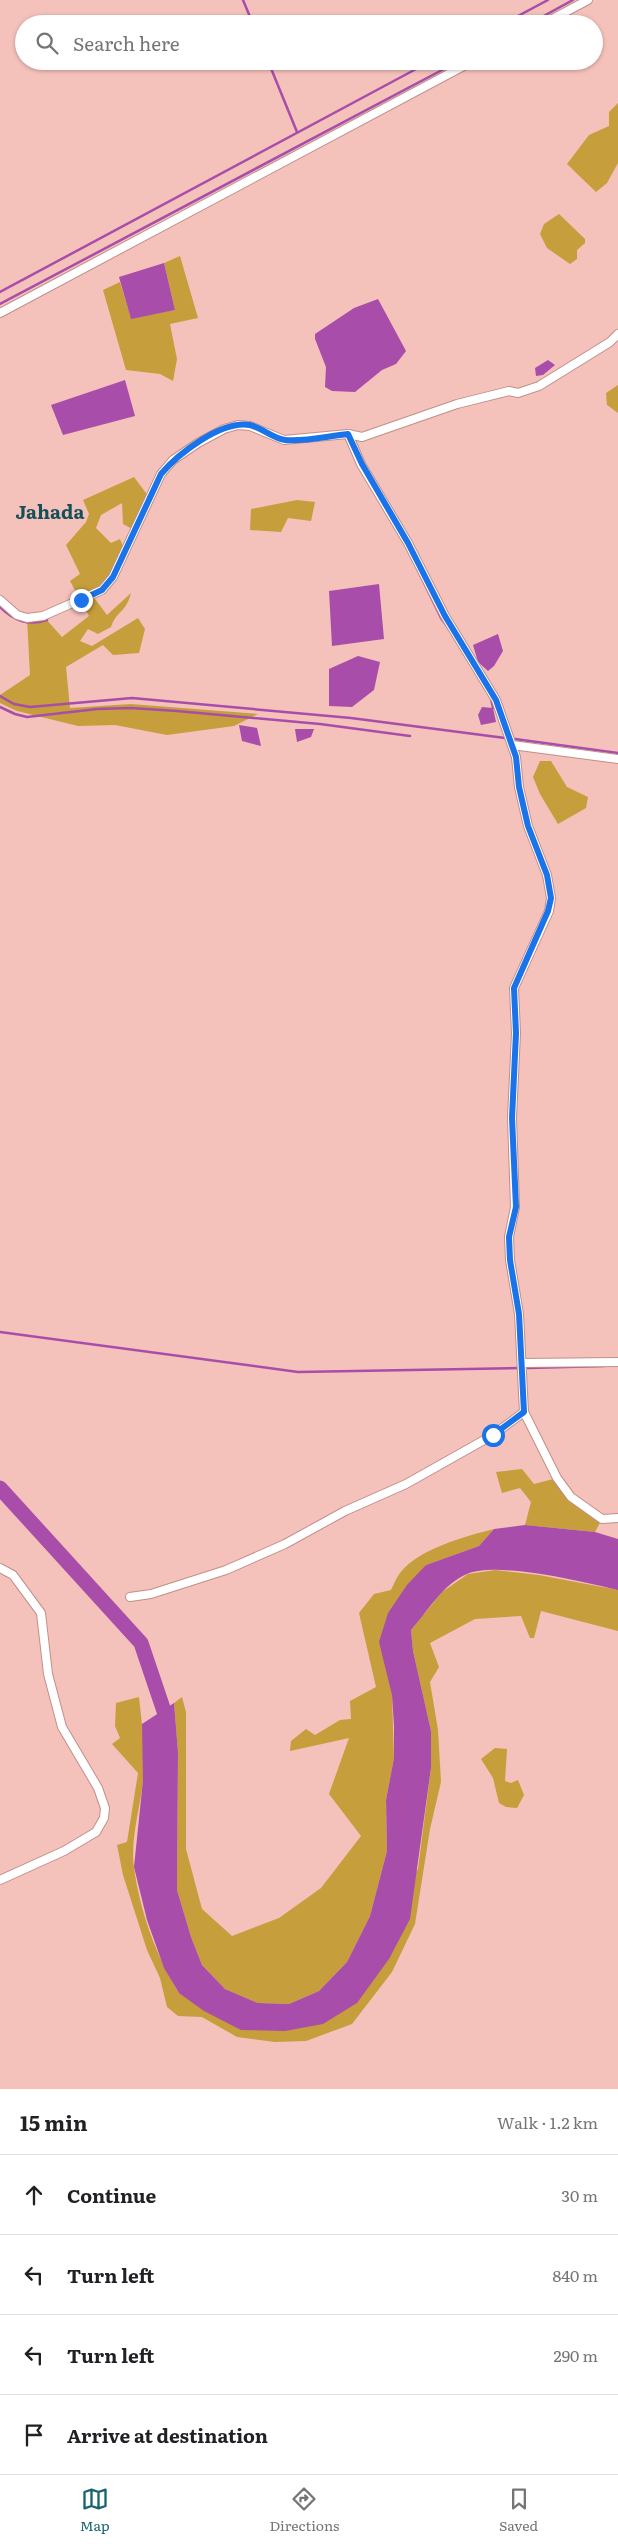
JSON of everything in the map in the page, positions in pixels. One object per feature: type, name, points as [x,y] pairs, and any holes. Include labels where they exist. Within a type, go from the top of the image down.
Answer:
[{"type":"street","points":[[560,15],[588,0]]},
{"type":"street","points":[[0,313],[456,70]]},
{"type":"street","points":[[0,600],[16,615],[27,618],[43,616],[102,590],[113,577],[161,474],[173,460],[224,429],[238,425],[250,426],[284,440],[348,434],[362,437],[457,404],[509,391],[518,394],[539,386],[610,342],[618,334]]},
{"type":"street","points":[[348,434],[362,464],[408,543],[445,616],[479,669],[496,700],[512,745],[528,826],[547,875],[551,898],[548,911],[514,988],[516,1033],[512,1118],[516,1207],[509,1237],[522,1364],[524,1412],[554,1472],[571,1497],[602,1519],[618,1518]]},
{"type":"street","points":[[512,745],[618,759]]},
{"type":"street","points":[[522,1364],[618,1362]]},
{"type":"street","points":[[130,1597],[151,1594],[226,1570],[285,1544],[345,1510],[406,1484],[493,1435],[524,1412]]},
{"type":"street","points":[[0,1568],[13,1576],[41,1613],[48,1674],[62,1727],[98,1788],[105,1808],[104,1818],[96,1832],[64,1851],[0,1880]]},
{"type":"shaded area","points":[[618,103],[618,163],[607,183],[596,192],[567,164],[589,135],[609,126],[609,112]]},
{"type":"shaded area","points":[[559,214],[585,239],[585,243],[577,250],[577,259],[570,264],[547,248],[540,234],[544,224]]},
{"type":"shaded area","points":[[180,256],[198,318],[170,324],[177,359],[173,381],[160,374],[126,370],[103,290],[120,282],[131,318],[175,310],[164,263]]},
{"type":"shaded area","points":[[164,263],[175,310],[131,319],[119,277]]},
{"type":"shaded area","points":[[378,299],[406,351],[396,364],[382,370],[355,392],[332,391],[325,387],[326,367],[315,339],[315,334],[354,308]]},
{"type":"shaded area","points":[[548,360],[555,365],[543,375],[536,376],[535,368]]},
{"type":"shaded area","points":[[125,380],[135,416],[63,435],[51,405]]},
{"type":"shaded area","points":[[618,385],[618,413],[607,405],[606,393]]},
{"type":"shaded area","points":[[134,477],[149,497],[134,530],[123,524],[122,503],[101,515],[96,528],[111,543],[120,539],[125,551],[113,577],[92,595],[107,615],[131,593],[129,600],[113,621],[111,627],[98,634],[88,629],[80,641],[92,646],[138,618],[145,629],[139,653],[113,655],[103,645],[66,667],[70,708],[131,704],[258,714],[234,726],[167,735],[115,725],[78,726],[17,711],[0,703],[0,695],[30,675],[27,618],[43,616],[62,637],[89,616],[70,581],[80,574],[66,545],[86,522],[89,514],[83,500]]},
{"type":"shaded area","points":[[297,500],[315,502],[311,521],[288,518],[281,532],[250,530],[251,509]]},
{"type":"shaded area","points":[[379,584],[384,639],[332,646],[329,591]]},
{"type":"shaded area","points":[[498,634],[503,651],[494,666],[488,671],[478,662],[473,645]]},
{"type":"shaded area","points":[[358,656],[380,662],[374,690],[352,707],[329,706],[329,669]]},
{"type":"shaded area","points":[[482,707],[493,708],[496,722],[481,725],[478,715]]},
{"type":"shaded area","points":[[239,725],[257,728],[261,746],[242,741]]},
{"type":"shaded area","points":[[295,729],[314,729],[311,737],[297,742]]},
{"type":"shaded area","points":[[540,761],[551,761],[567,787],[588,797],[586,808],[558,824],[540,794],[533,777]]},
{"type":"shaded area","points":[[522,1469],[534,1484],[557,1478],[571,1497],[602,1519],[595,1532],[525,1525],[531,1502],[520,1488],[502,1493],[496,1472]]},
{"type":"shaded area","points":[[525,1525],[595,1532],[618,1539],[618,1590],[542,1574],[520,1571],[481,1571],[458,1578],[443,1591],[411,1630],[413,1651],[431,1731],[431,1768],[410,1919],[389,1959],[357,2003],[323,2024],[285,2031],[241,2030],[204,2011],[179,1993],[164,1968],[147,1920],[134,1867],[143,1780],[142,1724],[174,1703],[178,1752],[177,1890],[191,1937],[202,1965],[225,1989],[258,2003],[289,2004],[319,1991],[347,1962],[370,1916],[387,1851],[386,1800],[394,1758],[394,1726],[392,1695],[379,1642],[388,1613],[407,1585],[426,1565],[479,1546],[494,1529]]},
{"type":"shaded area","points":[[494,1529],[479,1546],[426,1565],[392,1695],[394,1758],[386,1800],[387,1851],[370,1916],[347,1962],[319,1991],[289,2004],[258,2003],[225,1989],[202,1965],[191,1937],[177,1890],[178,1752],[174,1703],[182,1697],[186,1712],[186,1849],[202,1909],[232,1936],[279,1918],[321,1888],[361,1836],[329,1794],[349,1738],[290,1751],[291,1741],[306,1729],[315,1735],[340,1720],[351,1719],[350,1701],[376,1687],[359,1613],[374,1594],[391,1590],[400,1573],[418,1557],[430,1550],[470,1535]]},
{"type":"shaded area","points":[[495,1570],[539,1575],[618,1590],[618,1631],[541,1611],[534,1638],[530,1638],[521,1616],[475,1619],[430,1643],[439,1667],[430,1682],[438,1730],[441,1782],[430,1829],[415,1924],[392,1972],[352,2024],[306,2041],[275,2042],[237,2037],[202,2017],[178,2016],[167,2007],[160,1978],[147,1950],[123,1875],[117,1845],[127,1842],[138,1773],[112,1744],[120,1738],[115,1726],[116,1703],[139,1697],[144,1770],[134,1836],[134,1868],[140,1900],[150,1933],[163,1964],[179,1993],[323,2024],[418,1869],[431,1768],[431,1731],[413,1651],[411,1630],[442,1592],[468,1574]]},
{"type":"shaded area","points":[[495,1748],[507,1749],[505,1781],[511,1783],[518,1780],[524,1795],[517,1808],[506,1807],[499,1803],[493,1778],[481,1759]]},
{"type":"waterway","points":[[243,0],[249,15]]},
{"type":"waterway","points":[[520,15],[548,0]]},
{"type":"waterway","points":[[546,15],[573,0]]},
{"type":"waterway","points":[[272,70],[297,132]]},
{"type":"waterway","points":[[0,292],[414,70]]},
{"type":"waterway","points":[[0,304],[442,70]]},
{"type":"waterway","points":[[417,568],[441,618],[449,629]]},
{"type":"waterway","points":[[0,607],[11,616],[22,621],[40,622],[47,620]]},
{"type":"waterway","points":[[0,696],[14,704],[30,707],[132,698],[351,718],[505,738]]},
{"type":"waterway","points":[[491,698],[493,708]]},
{"type":"waterway","points":[[0,707],[27,717],[97,709],[131,708],[177,711],[320,724],[410,736]]},
{"type":"waterway","points":[[515,739],[618,753]]},
{"type":"waterway","points":[[0,1332],[298,1372],[519,1368]]},
{"type":"waterway","points":[[528,1368],[604,1366]]},
{"type":"waterway","points":[[0,1488],[141,1643],[167,1720],[166,1728]]},
{"type":"district","name":"Jahada","points":[[50,512]]},
{"type":"route","points":[[81,600],[102,590],[113,577],[151,491],[161,474],[173,460],[198,443],[224,429],[238,425],[250,426],[284,440],[348,434],[362,464],[408,543],[445,616],[496,700],[516,757],[519,787],[528,826],[547,875],[551,898],[548,911],[529,950],[514,988],[516,1033],[512,1118],[516,1207],[509,1237],[510,1260],[519,1314],[524,1412],[493,1435]]}]
